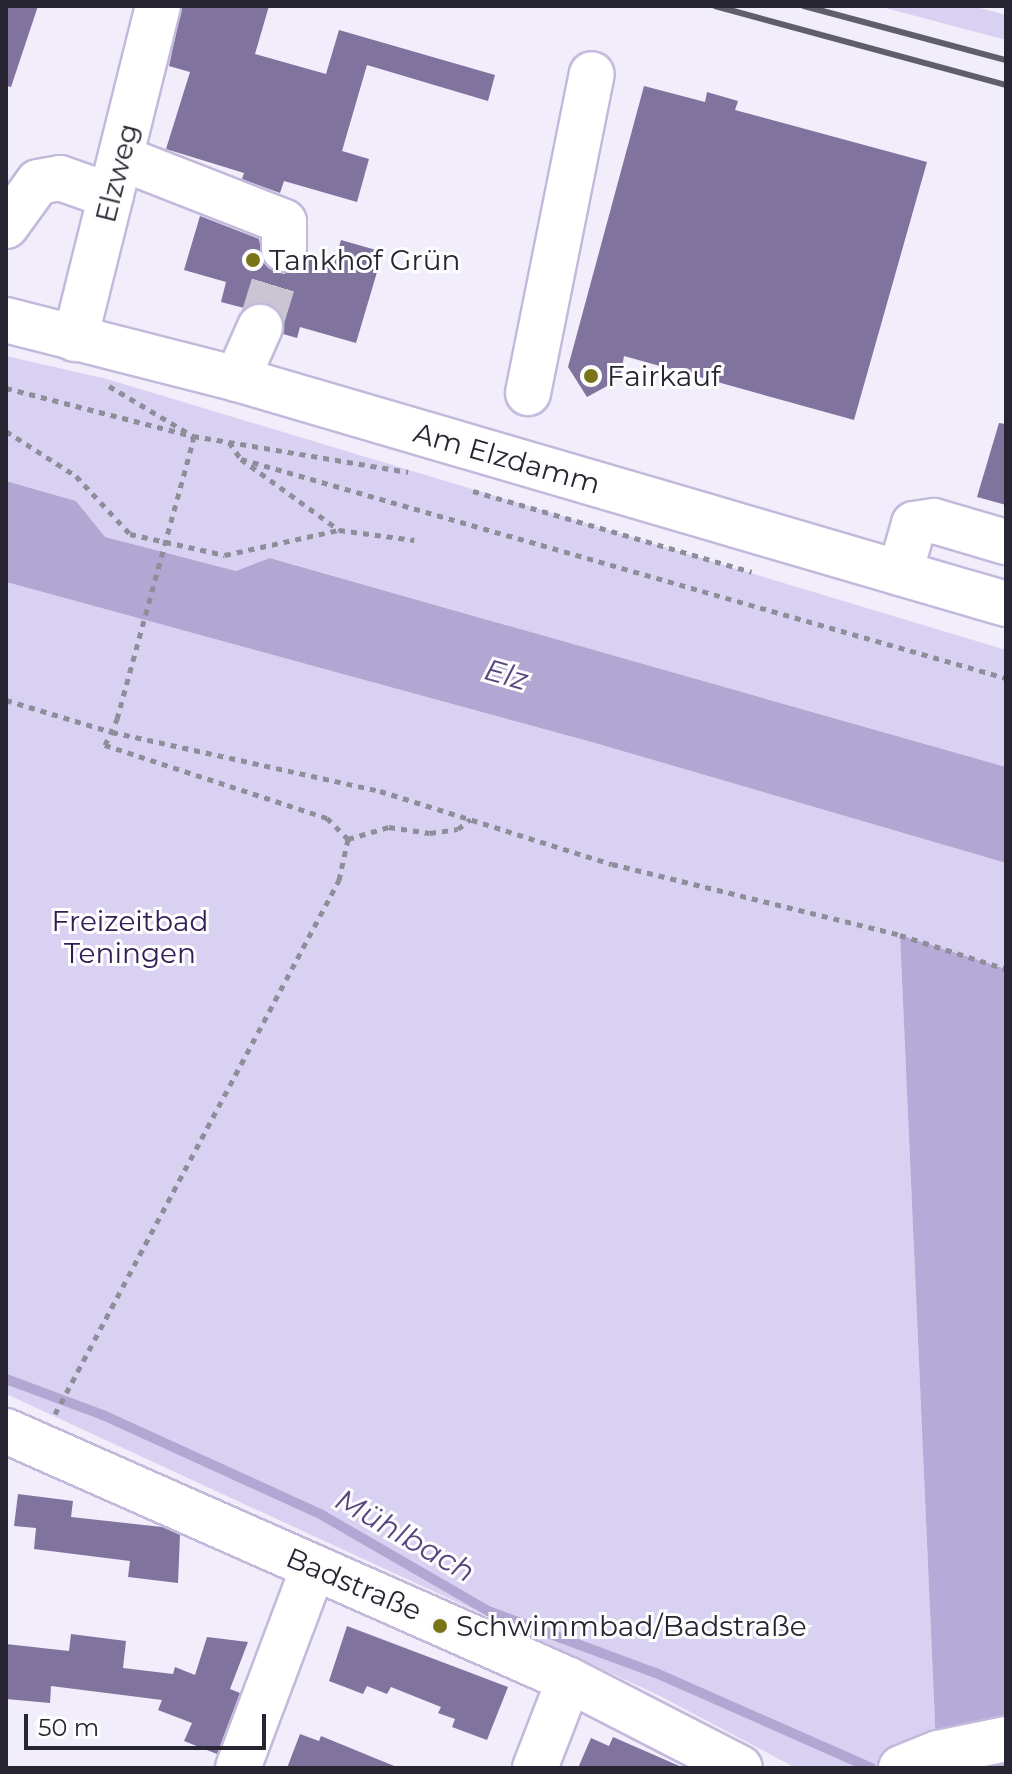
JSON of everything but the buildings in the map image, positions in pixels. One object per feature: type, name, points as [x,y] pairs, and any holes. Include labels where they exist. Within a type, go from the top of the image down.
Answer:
[{"type":"street","name":"Elzweg","points":[[95,345],[116,177],[158,6]]},
{"type":"street","points":[[528,393],[592,74]]},
{"type":"street","points":[[6,226],[38,182],[60,178],[116,177],[284,222],[284,249]]},
{"type":"street","name":"Am Elzdamm","points":[[6,320],[237,379],[1006,604]]},
{"type":"street","points":[[237,379],[260,327]]},
{"type":"street","points":[[900,573],[914,524],[934,521],[1006,542]]},
{"type":"street","name":"Badstraße","points":[[6,1431],[569,1680],[740,1768]]},
{"type":"street","points":[[238,1768],[313,1568]]},
{"type":"street","points":[[535,1768],[569,1680]]},
{"type":"street","points":[[901,1768],[938,1753],[1006,1739]]},
{"type":"path","points":[[95,345],[110,388],[193,439]]},
{"type":"path","points":[[6,388],[193,439],[228,441],[423,474],[456,444]]},
{"type":"path","points":[[6,431],[76,476],[130,534],[225,555],[339,530],[414,540]]},
{"type":"path","points":[[193,439],[117,719],[105,745],[327,818],[348,839]]},
{"type":"path","points":[[228,441],[241,459],[339,530]]},
{"type":"path","points":[[241,459],[1006,678]]},
{"type":"path","points":[[6,700],[112,732],[380,791],[612,864],[900,935],[1006,969]]},
{"type":"path","points":[[348,839],[389,827],[430,833],[458,829],[471,819]]},
{"type":"path","points":[[58,1408],[339,880],[348,839]]},
{"type":"green space","points":[[878,6],[973,6],[1006,15],[1006,40]]},
{"type":"green space","points":[[6,356],[107,379],[1006,650],[1006,767],[271,558],[236,571],[104,537],[76,501],[6,481]]},
{"type":"green space","name":"Freizeitbad Teningen","points":[[6,582],[595,743],[1006,863],[1006,969],[900,936],[937,1768],[796,1768],[658,1695],[6,1394]]},
{"type":"shaded area","points":[[900,935],[1006,969],[1006,1768],[937,1768]]},
{"type":"water","name":"Elz","points":[[6,481],[76,501],[105,537],[236,571],[270,558],[1006,767],[1006,863],[595,743],[6,582]]},
{"type":"waterway","name":"Mühlbach","points":[[6,1379],[103,1415],[322,1515],[488,1611],[656,1673],[871,1768]]},
{"type":"tunnel","points":[[260,327],[284,249]]},
{"type":"railway","points":[[715,6],[1006,85]]},
{"type":"railway","points":[[804,6],[1006,60]]},
{"type":"place","name":"Tankhof Grün","points":[[253,260]]},
{"type":"place","name":"Fairkauf","points":[[591,376]]},
{"type":"place","name":"Schwimmbad/Badstraße","points":[[440,1626]]}]
